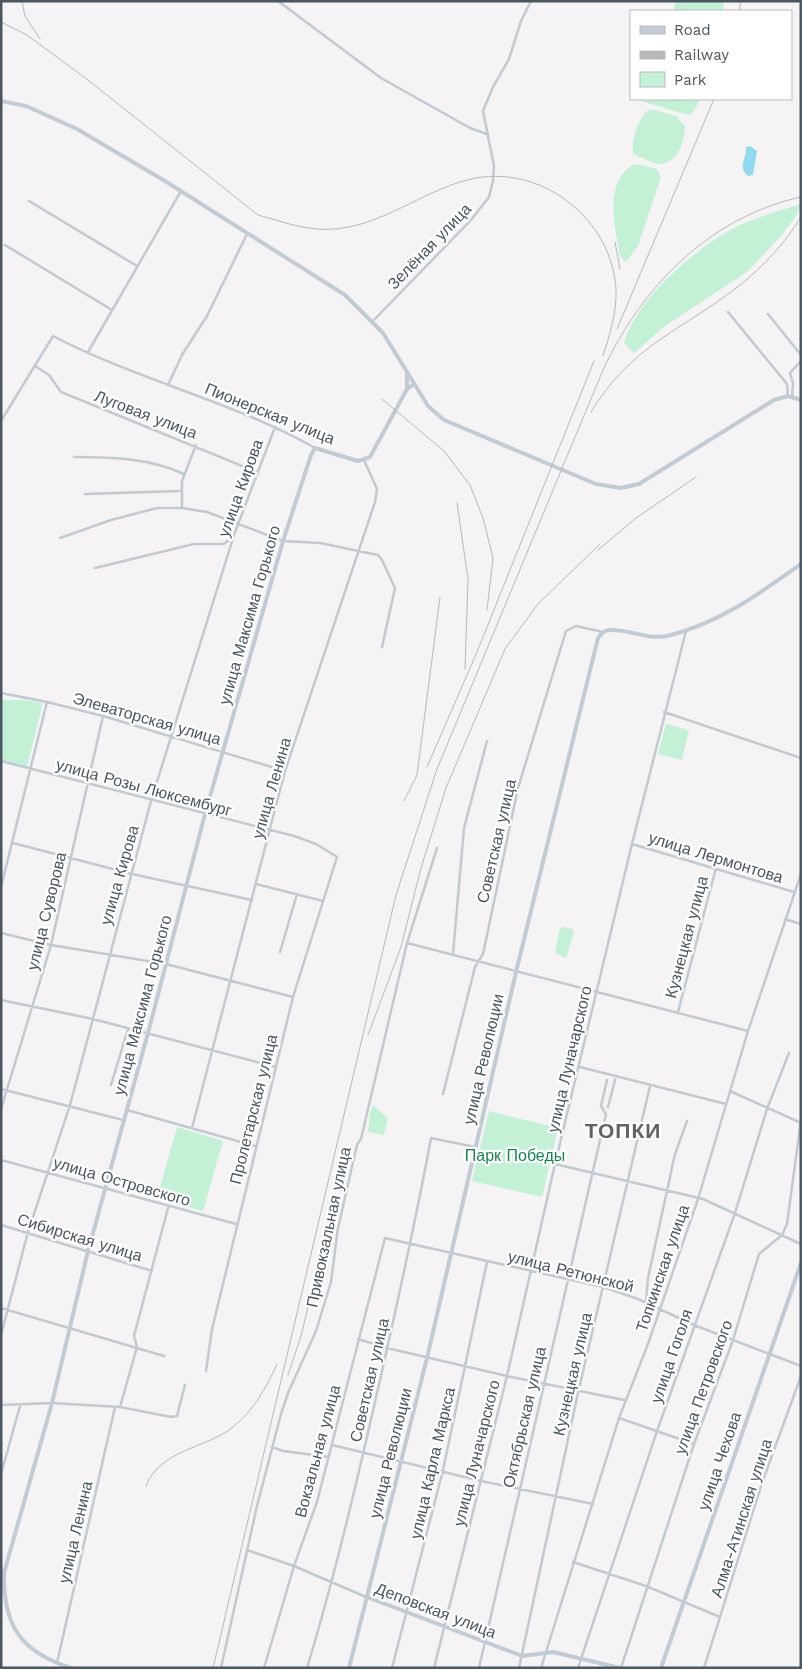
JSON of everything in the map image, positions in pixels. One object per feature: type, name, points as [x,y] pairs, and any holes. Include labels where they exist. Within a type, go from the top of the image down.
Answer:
[{"type":"street","points":[[278,1],[375,75],[470,128],[487,134]]},
{"type":"street","points":[[487,134],[484,119],[485,105],[509,59],[521,21],[531,1]]},
{"type":"street","points":[[1,101],[26,106],[64,123],[248,232],[345,295],[373,321],[390,342],[428,406],[438,416],[542,463],[605,486],[621,488],[639,484],[767,405],[790,396],[801,400]]},
{"type":"street","name":"Зелёная улица","points":[[373,321],[479,211],[489,197],[493,181],[493,162],[487,134]]},
{"type":"street","points":[[88,352],[181,191]]},
{"type":"street","points":[[29,201],[137,266]]},
{"type":"street","points":[[168,385],[182,355],[206,316],[248,232]]},
{"type":"street","points":[[5,245],[112,310]]},
{"type":"street","points":[[728,312],[787,384],[790,396]]},
{"type":"street","points":[[768,314],[801,355]]},
{"type":"street","name":"Пионерская улица","points":[[35,366],[53,336],[168,385],[276,427],[315,448],[353,459],[364,460]]},
{"type":"street","points":[[790,396],[793,383],[790,372],[801,361]]},
{"type":"street","points":[[1,421],[35,366]]},
{"type":"street","name":"Луговая улица","points":[[35,366],[49,376],[61,392],[196,445],[256,472]]},
{"type":"street","points":[[407,371],[407,389]]},
{"type":"street","points":[[364,460],[375,451],[407,389],[414,384]]},
{"type":"street","name":"улица Кирова","points":[[1,1335],[28,1232],[70,1105],[151,801],[238,524],[256,472],[276,427]]},
{"type":"street","points":[[182,508],[180,490],[184,474],[196,445]]},
{"type":"street","name":"улица Максима Горького","points":[[71,1668],[36,1652],[20,1639],[9,1614],[2,1573],[52,1404],[88,1251],[148,1033],[204,814],[283,541],[308,460],[315,448]]},
{"type":"street","points":[[74,457],[113,456],[172,468],[184,474]]},
{"type":"street","name":"улица Ленина","points":[[192,1128],[285,771],[377,492],[364,460]]},
{"type":"street","points":[[85,494],[180,490]]},
{"type":"street","points":[[60,538],[111,520],[158,508],[182,508],[207,512],[283,541],[320,543],[359,550],[381,557],[395,588],[382,647]]},
{"type":"street","points":[[95,568],[194,544],[224,544],[234,536]]},
{"type":"street","points":[[603,632],[611,630],[650,637],[686,631],[743,605],[801,564]]},
{"type":"street","name":"Советская улица","points":[[443,1094],[475,967],[483,954],[518,788],[566,632],[576,626],[603,632]]},
{"type":"street","name":"улица Луначарского","points":[[434,1668],[507,1376],[555,1164],[580,1067],[596,992],[664,712],[686,631]]},
{"type":"street","name":"улица Революции","points":[[349,1668],[427,1358],[516,972],[598,638],[603,632]]},
{"type":"street","name":"Элеваторская улица","points":[[1,693],[104,716],[172,735],[285,771]]},
{"type":"street","points":[[1,887],[13,843],[29,768],[47,702]]},
{"type":"street","points":[[664,712],[801,758]]},
{"type":"street","name":"улица Суворова","points":[[1,1109],[51,945],[104,716]]},
{"type":"street","points":[[453,954],[464,828],[487,741]]},
{"type":"street","name":"улица Розы Люксембург","points":[[1,761],[270,830],[316,844],[337,857]]},
{"type":"street","points":[[13,843],[132,874],[252,900]]},
{"type":"street","name":"улица Лермонтова","points":[[632,844],[794,892]]},
{"type":"street","name":"Привокзальная улица","points":[[221,1668],[272,1447],[288,1393],[316,1332],[331,1282],[338,1228],[356,1145],[361,1139],[407,943],[437,848]]},
{"type":"street","name":"Пролетарская улица","points":[[206,1371],[212,1329],[255,1146],[293,997],[337,857]]},
{"type":"street","name":"Кузнецкая улица","points":[[678,1012],[716,868]]},
{"type":"street","name":"Топкинская улица","points":[[541,1668],[544,1652],[619,1418],[660,1309],[698,1199],[748,1030],[801,874]]},
{"type":"street","points":[[256,884],[323,901]]},
{"type":"street","points":[[280,952],[297,894]]},
{"type":"street","points":[[785,919],[801,924]]},
{"type":"street","points":[[1,933],[51,945],[166,964],[293,997]]},
{"type":"street","points":[[407,943],[453,954],[478,963],[748,1030]]},
{"type":"street","points":[[1,1000],[93,1019],[276,1068]]},
{"type":"street","points":[[111,1085],[128,1028]]},
{"type":"street","name":"улица Гоголя","points":[[578,1668],[608,1573],[657,1431],[736,1213],[767,1108],[789,1053]]},
{"type":"street","points":[[580,1067],[726,1104]]},
{"type":"street","points":[[608,1107],[616,1076]]},
{"type":"street","name":"Октябрьская улица","points":[[479,1668],[543,1384],[569,1279],[591,1172],[606,1114],[601,1106],[608,1080]]},
{"type":"street","name":"Кузнецкая улица","points":[[519,1668],[578,1393],[650,1086]]},
{"type":"street","points":[[1,1089],[124,1120]]},
{"type":"street","points":[[730,1091],[800,1122],[789,1214],[782,1235]]},
{"type":"street","points":[[127,1110],[255,1146]]},
{"type":"street","name":"Топкинская улица","points":[[646,1302],[648,1278],[674,1154],[687,1121]]},
{"type":"street","name":"Советская улица","points":[[307,1668],[332,1583],[364,1452],[412,1244],[432,1138],[476,1147]]},
{"type":"street","name":"улица Островского","points":[[1,1160],[106,1187],[168,1207],[237,1224]]},
{"type":"street","points":[[555,1164],[698,1199],[736,1213],[801,1244]]},
{"type":"street","points":[[120,1406],[137,1347],[134,1336],[168,1207]]},
{"type":"street","name":"Сибирская улица","points":[[1,1225],[152,1270]]},
{"type":"street","name":"улица Петровского","points":[[621,1668],[646,1586],[694,1444],[733,1340],[760,1254],[782,1235]]},
{"type":"street","name":"улица Ретюнской","points":[[385,1238],[603,1287],[646,1302],[694,1325],[801,1366]]},
{"type":"street","name":"Вокзальная улица","points":[[264,1668],[294,1566],[317,1502],[385,1238]]},
{"type":"street","name":"улица Карла Маркса","points":[[392,1668],[443,1470],[488,1262]]},
{"type":"street","name":"улица Чехова","points":[[661,1668],[801,1263]]},
{"type":"street","points":[[1,1308],[164,1356]]},
{"type":"street","points":[[358,1339],[427,1358],[578,1393],[625,1400]]},
{"type":"street","name":"Алма-Атинская улица","points":[[704,1668],[762,1483],[801,1376]]},
{"type":"street","points":[[1,1405],[120,1406],[165,1416],[177,1416],[185,1385]]},
{"type":"street","points":[[1,1474],[20,1406]]},
{"type":"street","name":"улица Ленина","points":[[57,1663],[116,1407]]},
{"type":"street","points":[[619,1418],[694,1444]]},
{"type":"street","points":[[332,1445],[443,1470],[481,1481],[593,1504]]},
{"type":"street","points":[[272,1447],[283,1451],[329,1457]]},
{"type":"street","name":"Деповская улица","points":[[247,1550],[294,1566],[407,1614],[522,1656]]},
{"type":"street","points":[[573,1562],[646,1586],[720,1617]]},
{"type":"street","points":[[522,1656],[544,1652],[581,1658],[621,1668]]},
{"type":"green space","points":[[676,1],[724,1],[723,10],[673,10]]},
{"type":"green space","points":[[637,100],[700,100],[693,113],[688,115]]},
{"type":"green space","points":[[651,109],[676,116],[685,126],[679,150],[670,161],[663,164],[633,153],[633,142],[637,128],[643,116]]},
{"type":"green space","points":[[633,165],[657,169],[661,177],[638,246],[626,262],[620,257],[613,208],[617,183],[623,173]]},
{"type":"green space","points":[[801,204],[796,216],[782,235],[747,272],[665,326],[634,353],[624,343],[641,309],[654,292],[686,261],[720,236],[744,223]]},
{"type":"green space","points":[[1,700],[25,700],[41,703],[42,706],[27,767],[1,760]]},
{"type":"green space","points":[[666,724],[689,730],[682,760],[658,754]]},
{"type":"green space","points":[[560,928],[572,929],[574,932],[566,958],[555,953]]},
{"type":"green space","points":[[373,1105],[388,1118],[384,1135],[368,1132]]},
{"type":"green space","name":"Парк Победы","points":[[489,1111],[558,1128],[542,1197],[472,1181]]},
{"type":"green space","points":[[177,1127],[223,1141],[203,1211],[157,1198]]},
{"type":"water","points":[[750,146],[757,151],[753,175],[748,176],[743,166],[746,147]]},
{"type":"railway","points":[[22,1],[25,16],[40,39]]},
{"type":"railway","points":[[739,10],[741,1]]},
{"type":"railway","points":[[1,22],[27,35],[88,80],[258,215],[310,228],[332,229],[360,224],[377,218],[459,182],[476,178],[502,177],[526,181],[550,190],[570,204],[588,221],[602,241],[612,264],[616,289],[615,306],[603,356]]},
{"type":"railway","points":[[617,329],[714,100]]},
{"type":"railway","points":[[213,1668],[396,895],[437,769],[603,370],[637,311],[658,284],[682,260],[708,239],[737,221],[768,207],[801,197]]},
{"type":"railway","points":[[591,412],[623,370],[659,340],[740,285],[774,254],[801,217]]},
{"type":"railway","points":[[615,242],[620,269]]},
{"type":"railway","points":[[427,767],[477,652],[594,361]]},
{"type":"railway","points":[[382,399],[444,451],[470,485],[483,518],[493,558],[487,610]]},
{"type":"railway","points":[[598,550],[636,518],[696,477]]},
{"type":"railway","points":[[457,503],[468,579],[465,669]]},
{"type":"railway","points":[[368,1035],[401,947],[421,868],[446,788],[505,649],[538,604],[600,544]]},
{"type":"railway","points":[[404,801],[417,775],[440,597]]},
{"type":"railway","points":[[288,1375],[301,1336],[326,1232]]},
{"type":"railway","points":[[146,1486],[162,1464],[233,1427],[259,1398],[277,1364]]},
{"type":"district","name":"ТОПКИ","points":[[623,1131]]}]
